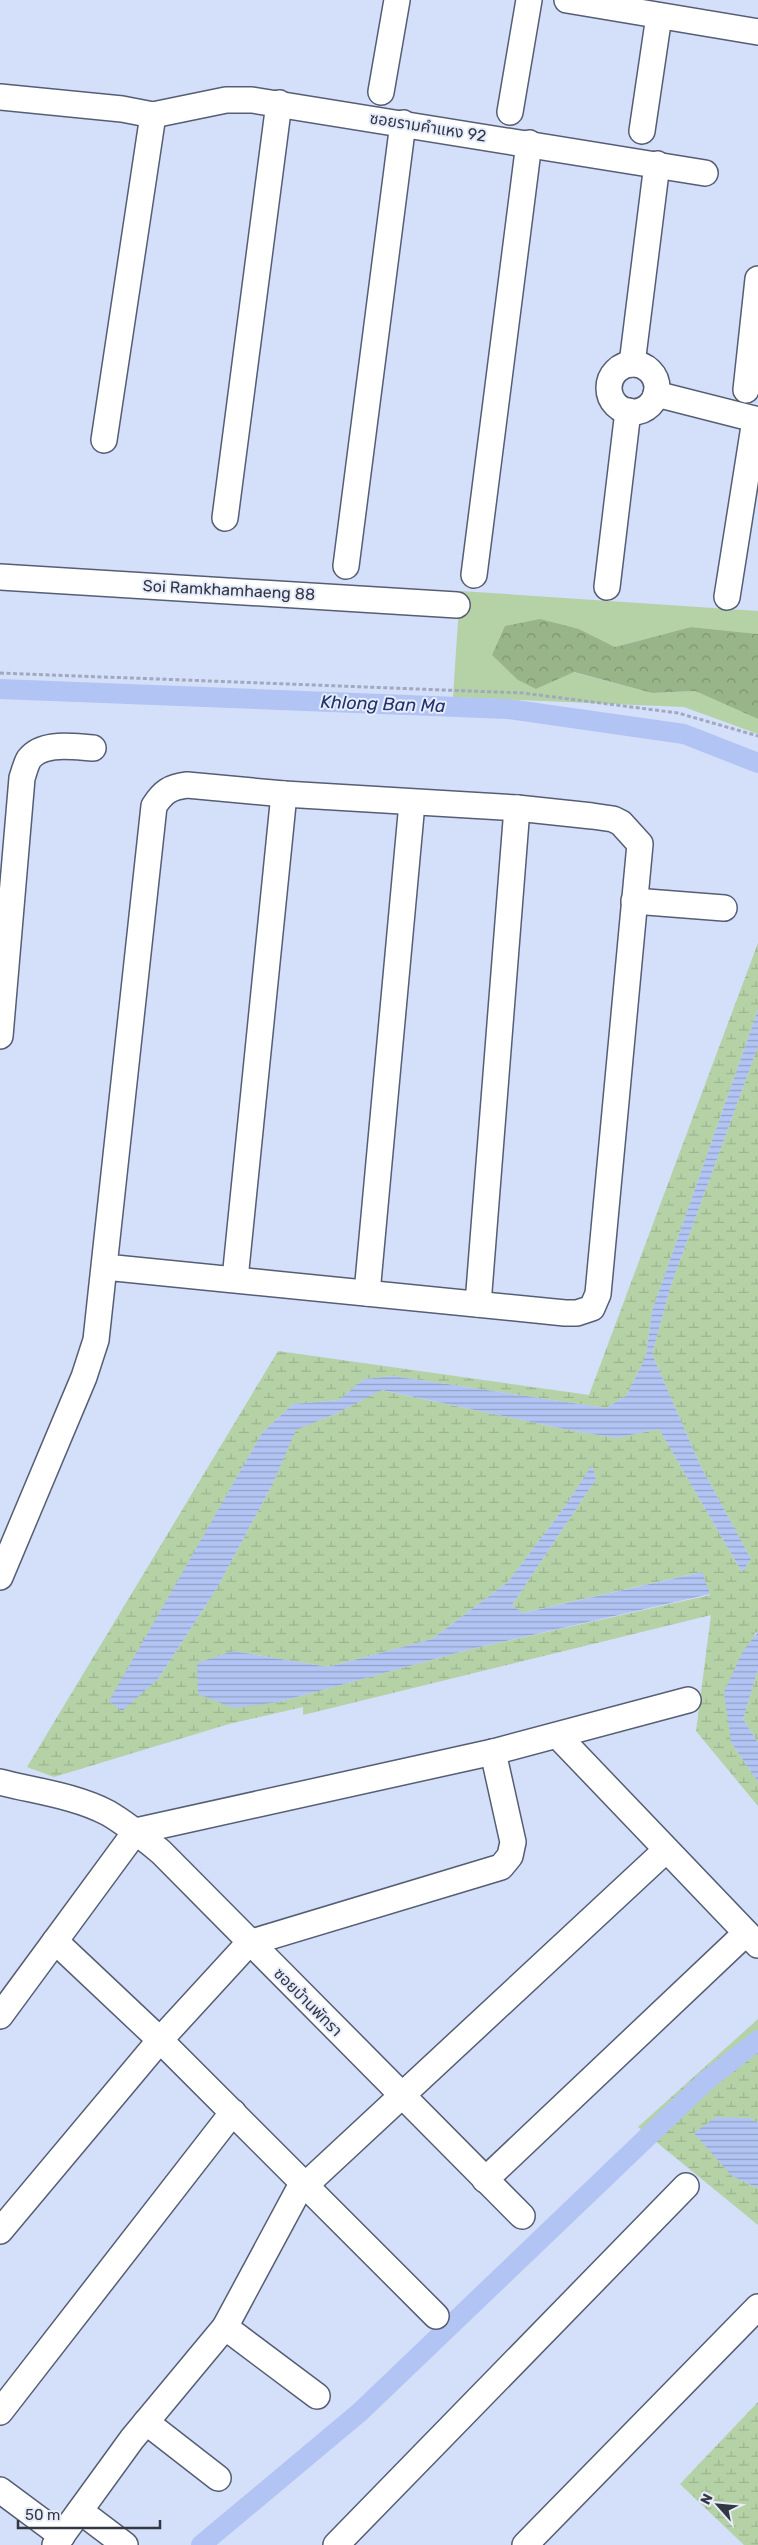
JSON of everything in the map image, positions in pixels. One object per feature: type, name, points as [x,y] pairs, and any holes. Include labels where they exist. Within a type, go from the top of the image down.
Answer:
[{"type":"street","points":[[381,92],[396,0]]},
{"type":"street","points":[[510,112],[529,0]]},
{"type":"street","points":[[567,0],[758,32]]},
{"type":"street","points":[[642,131],[659,16]]},
{"type":"street","name":"ซอยรามคําแหง 92","points":[[0,97],[122,109],[153,115],[226,100],[279,103],[705,173]]},
{"type":"street","points":[[225,518],[279,103]]},
{"type":"street","points":[[104,440],[153,115]]},
{"type":"street","points":[[346,566],[404,123]]},
{"type":"street","points":[[474,574],[529,143]]},
{"type":"street","points":[[632,364],[657,164]]},
{"type":"street","points":[[746,390],[758,280]]},
{"type":"street","points":[[632,364],[639,365],[652,373],[657,387],[656,394],[648,406],[642,410],[628,411],[616,404],[610,390],[613,376],[618,370],[632,364]]},
{"type":"street","points":[[656,394],[756,420],[727,597]]},
{"type":"street","points":[[607,587],[628,411]]},
{"type":"street","name":"Soi Ramkhamhaeng 88","points":[[0,577],[457,605]]},
{"type":"street","points":[[0,1036],[22,778],[28,760],[44,750],[60,746],[93,748]]},
{"type":"street","points":[[0,1577],[84,1377],[96,1340],[154,806],[161,794],[173,786],[187,785],[412,803],[517,808],[613,819],[621,823],[640,844],[598,1294],[592,1308],[577,1313],[104,1267]]},
{"type":"street","points":[[235,1279],[284,794]]},
{"type":"street","points":[[367,1293],[412,803]]},
{"type":"street","points":[[478,1304],[517,808]]},
{"type":"street","points":[[634,901],[724,908]]},
{"type":"street","points":[[0,2016],[136,1831],[493,1752],[688,1700]]},
{"type":"street","points":[[485,2180],[752,1939],[558,1736]]},
{"type":"street","points":[[0,2231],[160,2040],[249,1944],[501,1867],[510,1856],[513,1842],[493,1752]]},
{"type":"street","name":"ซอยบ้านพัทรา","points":[[0,1782],[82,1803],[107,1812],[136,1831],[161,1852],[249,1944],[522,2216]]},
{"type":"street","points":[[0,2490],[58,2540],[146,2422],[225,2327],[292,2201],[306,2184],[666,1850]]},
{"type":"street","points":[[55,1941],[160,2040],[436,2316]]},
{"type":"street","points":[[0,2412],[233,2112]]},
{"type":"street","points":[[336,2545],[686,2186]]},
{"type":"street","points":[[525,2545],[758,2307]]},
{"type":"street","points":[[225,2327],[317,2396]]},
{"type":"street","points":[[146,2422],[218,2478]]},
{"type":"street","points":[[80,2511],[125,2545]]},
{"type":"path","points":[[0,673],[523,693],[678,713],[758,736]]},
{"type":"green space","points":[[460,591],[758,611],[758,634],[691,627],[615,647],[579,629],[536,689],[573,672],[652,693],[695,691],[758,719],[758,734],[684,707],[453,697]]},
{"type":"green space","points":[[540,619],[579,629],[615,647],[691,627],[758,634],[758,719],[695,691],[652,693],[574,672],[536,689],[518,680],[492,655],[505,626]]},
{"type":"green space","points":[[758,943],[758,1010],[652,1311],[646,1356],[627,1395],[606,1408],[393,1376],[364,1379],[339,1400],[293,1404],[262,1433],[110,1701],[122,1710],[158,1679],[217,1588],[273,1483],[296,1429],[337,1413],[381,1390],[564,1429],[616,1438],[659,1429],[742,1572],[751,1559],[700,1465],[652,1354],[671,1285],[758,1046],[758,1632],[755,1633],[731,1742],[758,1782],[758,1806],[696,1731],[711,1615],[303,1715],[303,1707],[229,1724],[54,1777],[27,1767],[278,1351],[589,1395]],"holes":[[[592,1466],[596,1479],[512,1605],[522,1613],[701,1572],[710,1595],[471,1649],[279,1702],[233,1651],[328,1667],[432,1639],[508,1582],[566,1505]]]},
{"type":"green space","points":[[758,1669],[758,1743],[743,1719]]},
{"type":"green space","points":[[758,2019],[758,2123],[750,2118],[732,2176],[758,2188],[758,2225],[638,2127]]},
{"type":"green space","points":[[758,2402],[758,2545],[744,2545],[680,2484]]},
{"type":"water","points":[[758,1010],[758,1046],[671,1285],[652,1354],[700,1465],[751,1559],[742,1572],[659,1429],[616,1438],[564,1429],[382,1390],[337,1413],[296,1430],[273,1483],[217,1588],[158,1679],[122,1711],[109,1701],[262,1433],[293,1404],[339,1400],[364,1379],[393,1376],[606,1408],[627,1395],[646,1356],[652,1311]]},
{"type":"water","points":[[592,1465],[596,1479],[512,1605],[523,1613],[702,1572],[710,1594],[471,1649],[279,1702],[233,1708],[198,1694],[197,1663],[233,1651],[328,1667],[432,1639],[508,1582],[566,1505]]},
{"type":"water","points":[[758,1632],[758,1669],[743,1719],[758,1743],[758,1782],[731,1742],[724,1692],[743,1651]]},
{"type":"water","points":[[716,2117],[750,2118],[758,2123],[758,2188],[732,2176],[694,2133]]},
{"type":"waterway","name":"Khlong Ban Ma","points":[[0,689],[508,709],[684,734],[758,763]]},
{"type":"waterway","points":[[201,2545],[360,2412],[707,2080],[758,2040]]}]
